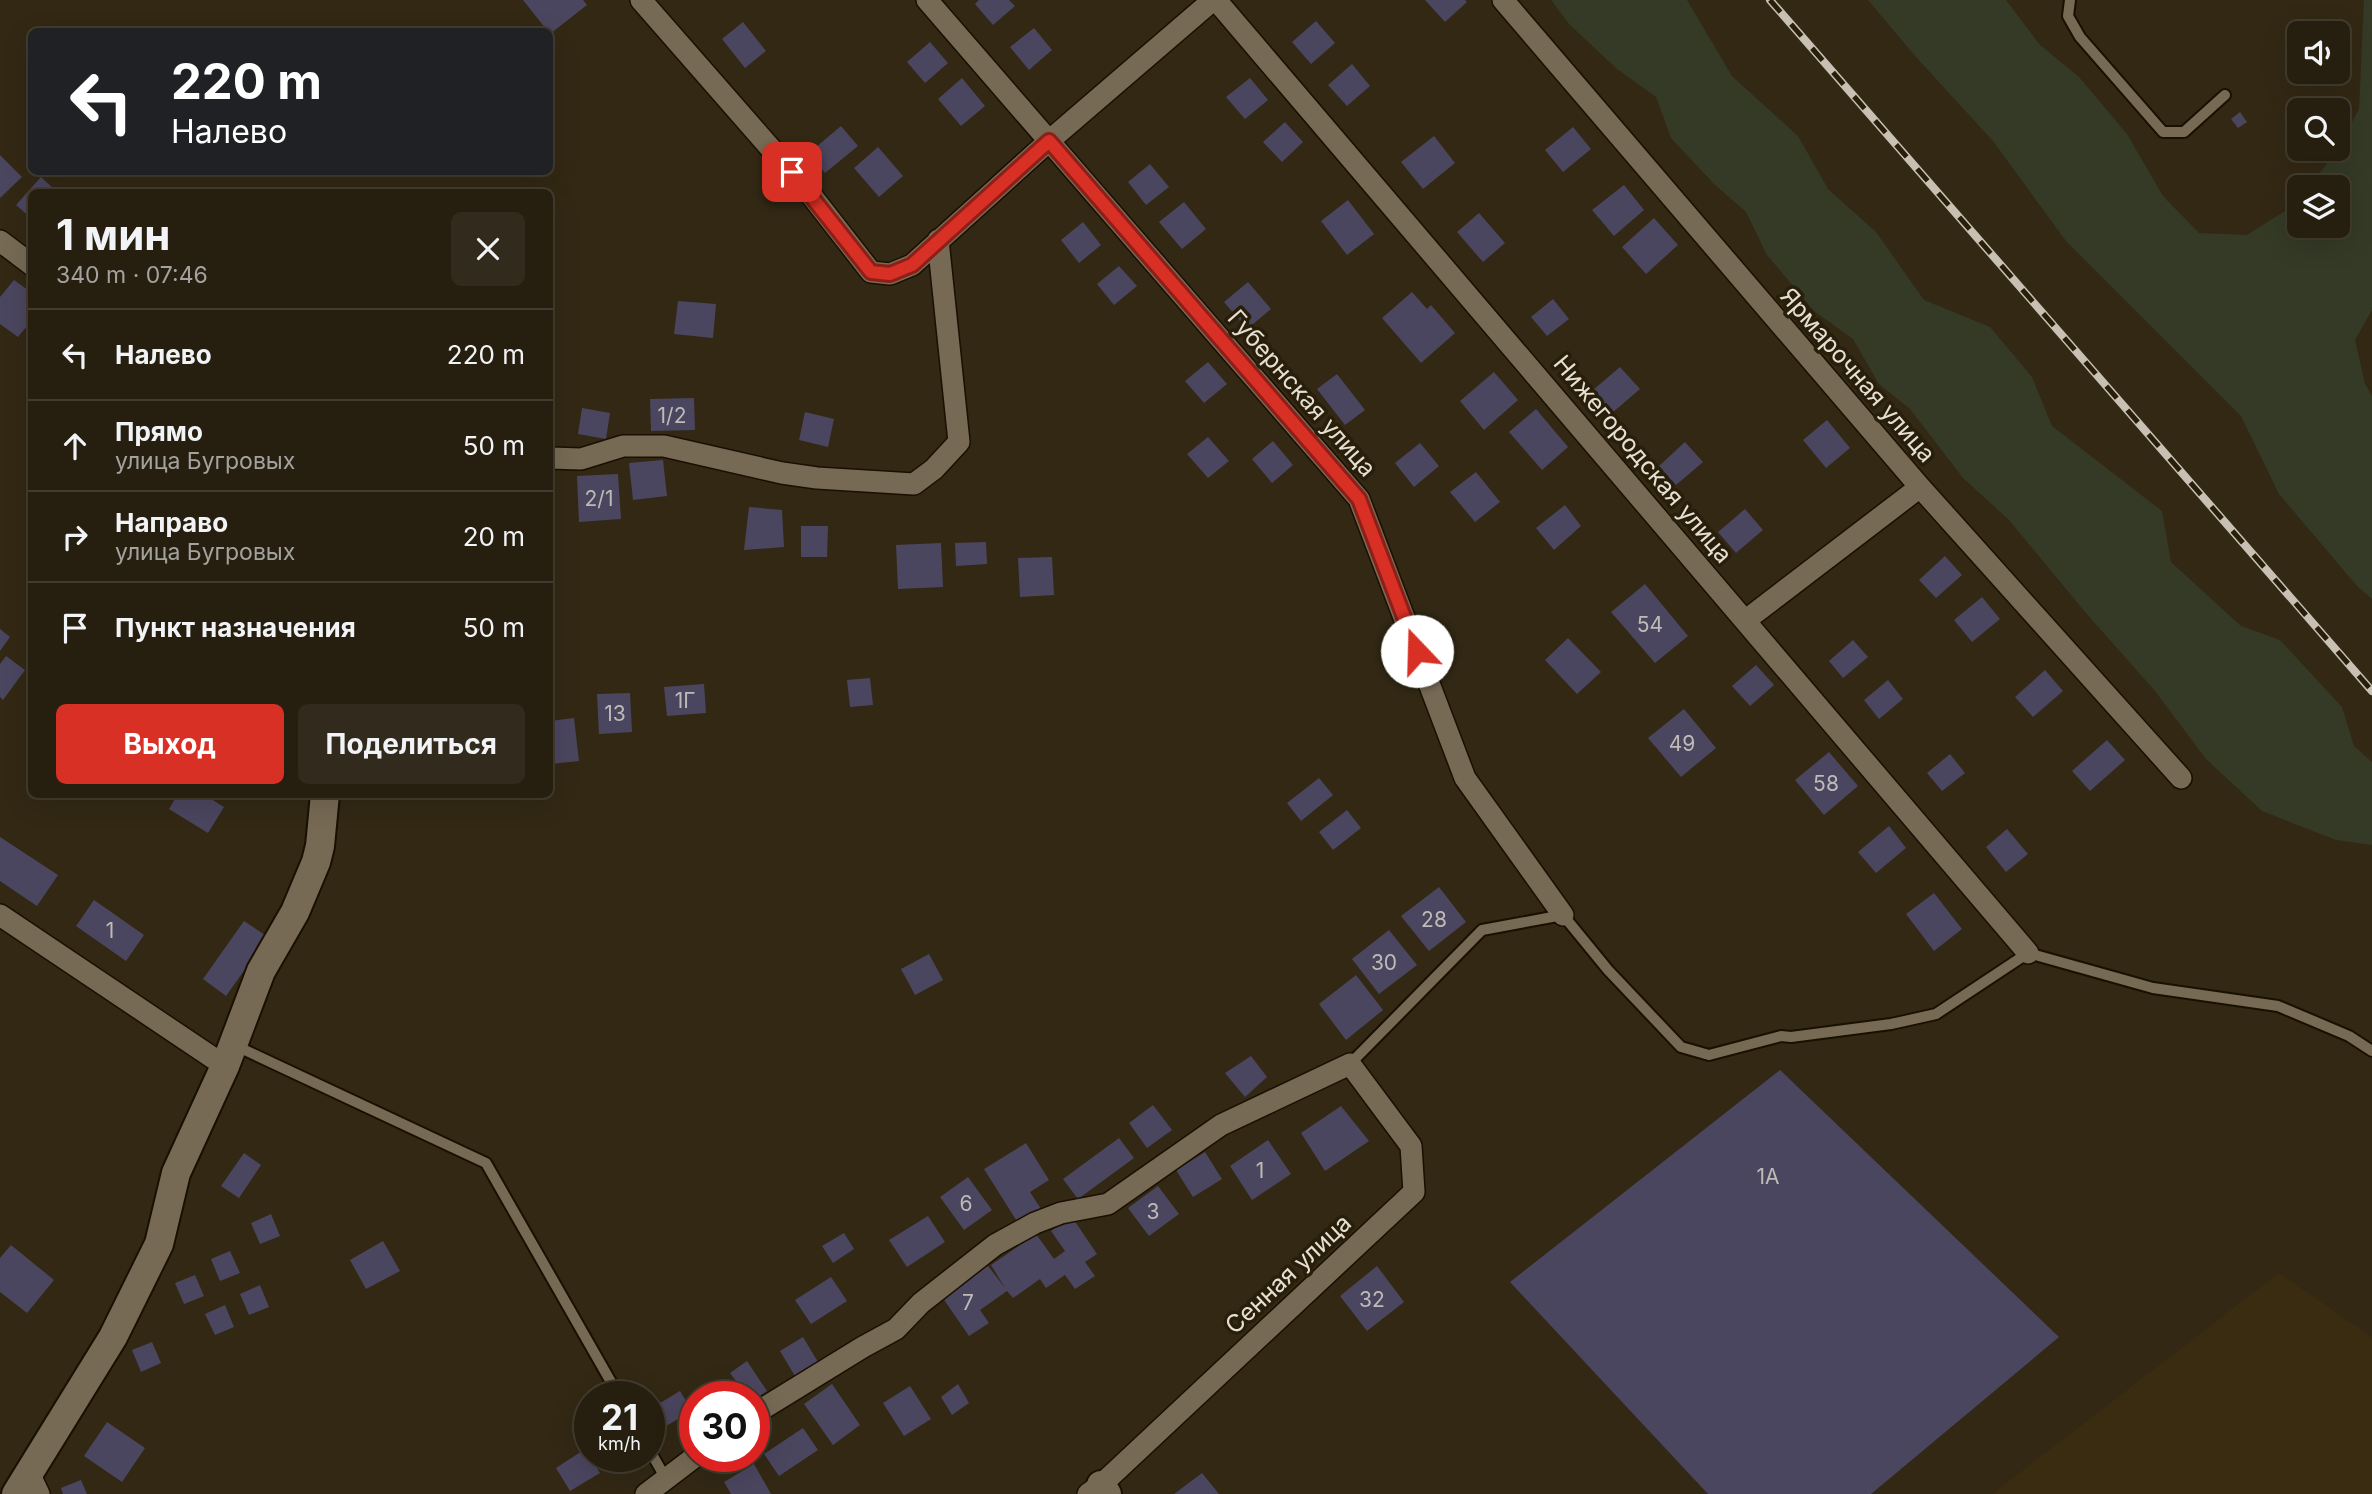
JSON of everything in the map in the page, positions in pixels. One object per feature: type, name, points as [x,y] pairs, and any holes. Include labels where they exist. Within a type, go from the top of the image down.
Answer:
[{"type":"street","points":[[641,0],[808,191],[871,272],[890,274],[912,265],[1049,141],[1215,0]]},
{"type":"street","name":"Губернская улица","points":[[927,0],[1359,499],[1465,778],[1563,915]]},
{"type":"street","name":"Нижегородская улица","points":[[1215,0],[2028,953]]},
{"type":"street","name":"Ярмарочная улица","points":[[1503,0],[1920,487],[2181,778]]},
{"type":"street","points":[[553,458],[581,459],[624,446],[664,446],[782,473],[914,484],[934,469],[960,442],[938,240]]},
{"type":"street","points":[[0,242],[28,262]]},
{"type":"street","points":[[1746,620],[1920,487]]},
{"type":"street","points":[[28,1487],[113,1337],[159,1244],[176,1173],[229,1055],[261,971],[295,912],[316,862],[325,798]]},
{"type":"street","points":[[0,915],[229,1055]]},
{"type":"street","points":[[770,1404],[896,1329],[921,1303],[995,1245],[1035,1223],[1061,1213],[1108,1204],[1221,1125],[1350,1063]]},
{"type":"street","name":"Сенная улица","points":[[1099,1491],[1414,1192],[1412,1146],[1350,1063]]},
{"type":"street","points":[[646,1494],[679,1469]]},
{"type":"lane","points":[[2070,0],[2068,16],[2080,37],[2163,132],[2184,132],[2225,95]]},
{"type":"lane","points":[[1350,1063],[1482,929],[1563,915],[1608,970],[1681,1047],[1709,1055],[1781,1036],[1878,1026],[1936,1014],[2028,953],[2153,988],[2278,1006],[2349,1036],[2372,1051]]},
{"type":"lane","points":[[229,1055],[486,1163],[610,1381]]},
{"type":"lane","points":[[662,1472],[666,1479]]},
{"type":"shaded area","points":[[2279,1273],[2372,1337],[2372,1494],[1992,1494]]},
{"type":"green space","points":[[1551,0],[1687,0],[1732,76],[1798,136],[1828,189],[1876,232],[1924,300],[1990,327],[2032,377],[2052,426],[2162,511],[2171,562],[2241,626],[2280,640],[2342,707],[2354,746],[2372,762],[2372,845],[2336,840],[2262,811],[2206,759],[2155,691],[2009,520],[1963,478],[1910,409],[1879,384],[1853,339],[1814,311],[1767,255],[1746,212],[1714,184],[1671,138],[1656,97],[1617,69],[1569,24]]},
{"type":"green space","points":[[1868,0],[2006,0],[2040,45],[2079,77],[2127,134],[2163,196],[2199,233],[2247,235],[2287,210],[2287,238],[2350,238],[2350,175],[2318,175],[2329,161],[2350,161],[2350,126],[2359,109],[2364,0],[2372,0],[2372,310],[2355,340],[2365,384],[2372,396],[2372,599],[2357,586],[2279,494],[2241,416],[2066,241],[1993,141]]},
{"type":"building","points":[[523,0],[583,0],[587,5],[553,32],[553,28],[545,28]]},
{"type":"building","points":[[979,0],[1009,0],[1015,6],[993,25],[975,4]]},
{"type":"building","points":[[1425,0],[1465,0],[1467,2],[1445,22]]},
{"type":"building","points":[[1316,21],[1335,43],[1311,64],[1292,42]]},
{"type":"building","points":[[743,22],[766,51],[745,68],[722,39]]},
{"type":"building","points":[[1034,28],[1052,50],[1029,70],[1010,47]]},
{"type":"building","points":[[930,42],[948,63],[925,83],[907,62]]},
{"type":"building","points":[[1352,64],[1370,86],[1347,106],[1328,85]]},
{"type":"building","points":[[962,78],[985,106],[961,126],[938,99]]},
{"type":"building","points":[[1250,78],[1268,100],[1245,119],[1226,97]]},
{"type":"building","points":[[2240,112],[2247,122],[2238,128],[2231,119]]},
{"type":"building","points":[[1285,122],[1303,142],[1282,162],[1263,142]]},
{"type":"building","points":[[841,126],[858,146],[825,173],[809,153]]},
{"type":"building","points":[[1573,127],[1591,149],[1563,172],[1545,150]]},
{"type":"building","points":[[1434,136],[1455,163],[1423,189],[1401,162]]},
{"type":"building","points":[[878,147],[903,176],[879,197],[854,168]]},
{"type":"building","points":[[0,155],[22,177],[0,198]]},
{"type":"building","points":[[1150,164],[1169,187],[1146,205],[1128,182]]},
{"type":"building","points":[[41,177],[54,189],[30,189]]},
{"type":"building","points":[[1624,185],[1644,210],[1614,236],[1592,210]]},
{"type":"building","points":[[28,192],[28,216],[16,205]]},
{"type":"building","points":[[1348,200],[1374,234],[1347,255],[1321,221]]},
{"type":"building","points":[[1184,202],[1206,229],[1182,249],[1159,222]]},
{"type":"building","points":[[1479,213],[1505,243],[1483,262],[1457,232]]},
{"type":"building","points":[[1654,218],[1678,245],[1646,274],[1622,247]]},
{"type":"building","points":[[1083,222],[1101,245],[1079,263],[1061,240]]},
{"type":"building","points":[[1119,266],[1137,286],[1114,305],[1097,284]]},
{"type":"building","points":[[14,280],[28,290],[28,325],[18,337],[0,324],[0,297]]},
{"type":"building","points":[[1248,282],[1271,309],[1247,329],[1224,302]]},
{"type":"building","points":[[1412,292],[1427,309],[1431,305],[1455,333],[1421,363],[1382,318]]},
{"type":"building","points":[[1553,299],[1569,319],[1547,336],[1531,317]]},
{"type":"building","points":[[678,301],[716,304],[713,338],[674,334]]},
{"type":"building","points":[[1208,362],[1227,384],[1204,403],[1185,381]]},
{"type":"building","points":[[1620,367],[1640,389],[1612,413],[1593,390]]},
{"type":"building","points":[[1494,372],[1518,400],[1484,430],[1460,401]]},
{"type":"building","points":[[1337,374],[1365,410],[1345,425],[1317,389]]},
{"type":"building","points":[[694,398],[695,430],[651,431],[650,399]]},
{"type":"building","points":[[582,408],[610,413],[606,439],[578,434]]},
{"type":"building","points":[[1536,409],[1568,447],[1542,470],[1509,432]]},
{"type":"building","points":[[805,412],[834,419],[828,447],[799,440]]},
{"type":"building","points":[[1827,420],[1850,448],[1826,468],[1803,440]]},
{"type":"building","points":[[1208,437],[1229,461],[1208,478],[1187,454]]},
{"type":"building","points":[[1273,441],[1293,465],[1272,483],[1252,459]]},
{"type":"building","points":[[1685,442],[1703,462],[1676,485],[1659,466]]},
{"type":"building","points":[[1420,443],[1439,466],[1414,487],[1395,463]]},
{"type":"building","points":[[663,460],[667,496],[633,500],[629,463]]},
{"type":"building","points":[[1476,472],[1500,502],[1475,522],[1450,492]]},
{"type":"building","points":[[618,474],[621,519],[579,522],[577,476]]},
{"type":"building","points":[[1565,505],[1581,526],[1554,550],[1536,528]]},
{"type":"building","points":[[749,507],[782,510],[784,547],[744,550]]},
{"type":"building","points":[[1745,509],[1763,530],[1736,553],[1718,532]]},
{"type":"building","points":[[801,526],[828,526],[827,557],[801,557]]},
{"type":"building","points":[[986,542],[987,564],[956,566],[955,543]]},
{"type":"building","points":[[941,543],[943,587],[898,589],[896,545]]},
{"type":"building","points":[[1945,556],[1962,575],[1936,598],[1919,580]]},
{"type":"building","points":[[1052,557],[1054,595],[1020,597],[1018,558]]},
{"type":"building","points":[[1645,584],[1688,636],[1655,663],[1611,612]]},
{"type":"building","points":[[1982,597],[2000,619],[1972,642],[1954,620]]},
{"type":"building","points":[[0,629],[10,637],[0,651]]},
{"type":"building","points":[[1568,638],[1601,672],[1577,694],[1545,660]]},
{"type":"building","points":[[1853,640],[1868,657],[1843,678],[1829,661]]},
{"type":"building","points":[[6,656],[25,670],[3,700],[0,697],[0,664]]},
{"type":"building","points":[[1756,665],[1774,685],[1750,706],[1732,686]]},
{"type":"building","points":[[2045,670],[2063,691],[2033,717],[2015,697]]},
{"type":"building","points":[[870,678],[873,705],[850,707],[847,680]]},
{"type":"building","points":[[1888,680],[1903,699],[1879,719],[1864,700]]},
{"type":"building","points":[[704,684],[706,713],[667,716],[664,687]]},
{"type":"building","points":[[630,693],[632,732],[599,734],[597,694]]},
{"type":"building","points":[[1684,709],[1716,748],[1681,777],[1648,738]]},
{"type":"building","points":[[574,718],[579,761],[553,764],[553,721]]},
{"type":"building","points":[[2107,740],[2125,760],[2090,791],[2072,771]]},
{"type":"building","points":[[1829,752],[1858,786],[1824,815],[1795,780]]},
{"type":"building","points":[[1950,754],[1965,773],[1942,791],[1927,773]]},
{"type":"building","points":[[1319,778],[1333,795],[1301,821],[1287,803]]},
{"type":"building","points":[[176,798],[209,798],[224,807],[208,833],[169,809]]},
{"type":"building","points":[[1347,810],[1361,828],[1333,850],[1319,832]]},
{"type":"building","points":[[1889,826],[1906,848],[1876,873],[1858,852]]},
{"type":"building","points":[[2007,829],[2028,854],[2006,872],[1986,847]]},
{"type":"building","points":[[0,837],[58,875],[37,906],[0,881]]},
{"type":"building","points":[[1439,887],[1466,922],[1429,951],[1401,916]]},
{"type":"building","points":[[1934,893],[1962,929],[1934,951],[1906,914]]},
{"type":"building","points":[[94,900],[144,935],[126,961],[76,926]]},
{"type":"building","points":[[244,921],[268,937],[226,996],[203,979]]},
{"type":"building","points":[[1389,930],[1417,965],[1379,994],[1352,959]]},
{"type":"building","points":[[929,954],[943,980],[915,995],[901,969]]},
{"type":"building","points":[[1356,975],[1383,1010],[1346,1040],[1319,1004]]},
{"type":"building","points":[[1251,1056],[1267,1077],[1245,1097],[1225,1073]]},
{"type":"building","points":[[1780,1070],[2059,1337],[1871,1494],[1708,1494],[1510,1282]]},
{"type":"building","points":[[1153,1105],[1172,1130],[1147,1148],[1129,1123]]},
{"type":"building","points":[[1341,1106],[1369,1141],[1325,1171],[1301,1133]]},
{"type":"building","points":[[1119,1138],[1134,1158],[1078,1199],[1063,1179]]},
{"type":"building","points":[[1268,1140],[1291,1174],[1252,1200],[1230,1166]]},
{"type":"building","points":[[1026,1143],[1049,1180],[1030,1192],[1041,1209],[1018,1223],[984,1169]]},
{"type":"building","points":[[1205,1152],[1222,1179],[1193,1197],[1176,1170]]},
{"type":"building","points":[[244,1153],[261,1165],[239,1198],[221,1186]]},
{"type":"building","points":[[968,1177],[992,1210],[964,1230],[940,1197]]},
{"type":"building","points":[[1158,1186],[1179,1214],[1149,1236],[1128,1208]]},
{"type":"building","points":[[271,1214],[280,1236],[260,1244],[251,1223]]},
{"type":"building","points":[[928,1216],[945,1242],[907,1267],[889,1240]]},
{"type":"building","points":[[1072,1217],[1097,1254],[1085,1262],[1095,1276],[1075,1289],[1065,1275],[1046,1288],[1040,1279],[1013,1298],[1007,1291],[980,1310],[989,1323],[969,1336],[940,1294],[985,1262],[1005,1288],[991,1265],[1036,1234],[1054,1259],[1065,1251],[1051,1231]]},
{"type":"building","points":[[844,1233],[854,1249],[833,1263],[822,1246]]},
{"type":"building","points":[[383,1241],[400,1271],[366,1289],[350,1260]]},
{"type":"building","points":[[11,1245],[54,1280],[27,1313],[0,1292],[0,1258]]},
{"type":"building","points":[[230,1251],[240,1273],[220,1281],[211,1259]]},
{"type":"building","points":[[1377,1266],[1404,1302],[1367,1331],[1340,1296]]},
{"type":"building","points":[[195,1275],[204,1296],[184,1304],[175,1283]]},
{"type":"building","points":[[831,1277],[847,1301],[811,1324],[795,1300]]},
{"type":"building","points":[[260,1285],[269,1307],[249,1315],[240,1294]]},
{"type":"building","points":[[225,1305],[234,1327],[215,1335],[205,1314]]},
{"type":"building","points":[[803,1337],[818,1362],[795,1376],[780,1351]]},
{"type":"building","points":[[152,1342],[161,1363],[141,1372],[132,1350]]},
{"type":"building","points":[[747,1361],[760,1381],[736,1381],[730,1373]]},
{"type":"building","points":[[832,1384],[860,1425],[833,1445],[804,1404]]},
{"type":"building","points":[[958,1384],[969,1403],[952,1415],[941,1397]]},
{"type":"building","points":[[910,1386],[931,1419],[904,1436],[883,1403]]},
{"type":"building","points":[[679,1392],[679,1418],[666,1426],[665,1424],[665,1400]]},
{"type":"building","points":[[107,1422],[145,1448],[122,1482],[84,1456]]},
{"type":"building","points":[[803,1428],[818,1450],[779,1476],[770,1463],[770,1450]]},
{"type":"building","points":[[574,1456],[574,1472],[600,1473],[570,1491],[556,1468]]},
{"type":"building","points":[[741,1472],[759,1472],[771,1494],[731,1494],[724,1482]]},
{"type":"building","points":[[1202,1473],[1219,1494],[1174,1494]]},
{"type":"building","points":[[81,1480],[87,1494],[63,1494],[61,1488]]},
{"type":"railway","points":[[1770,0],[2372,691]]},
{"type":"route","points":[[792,172],[871,272],[890,274],[912,265],[1049,141],[1359,499],[1417,651]]}]
